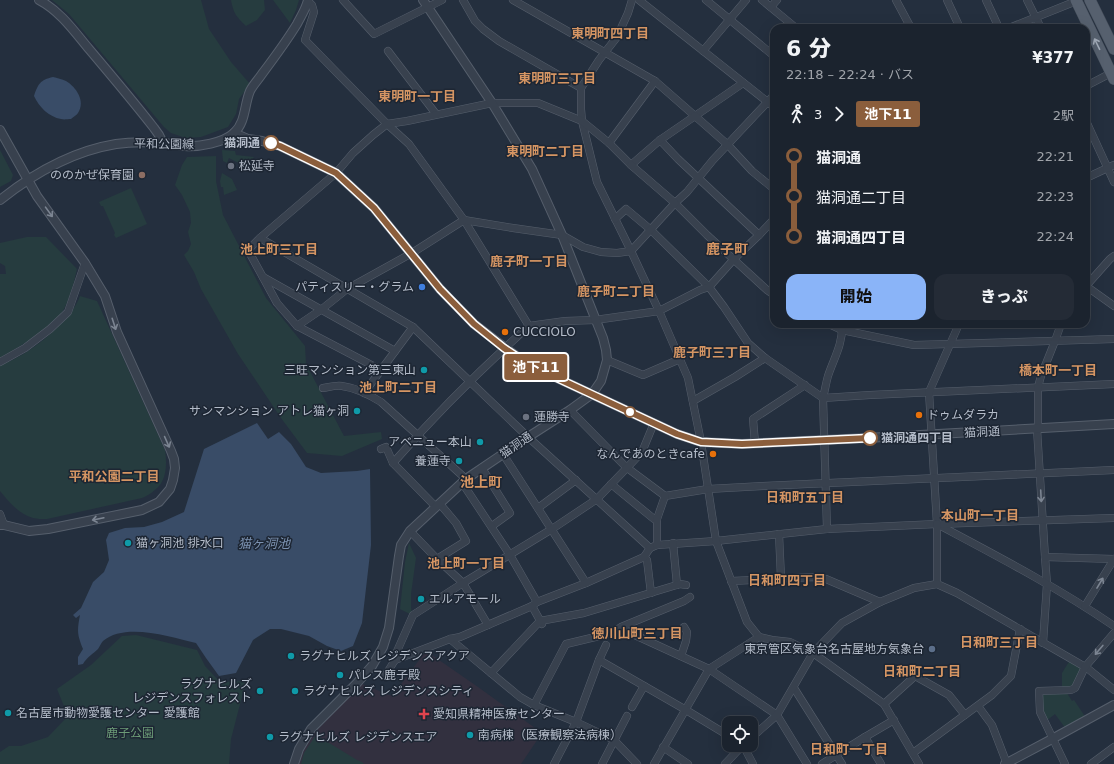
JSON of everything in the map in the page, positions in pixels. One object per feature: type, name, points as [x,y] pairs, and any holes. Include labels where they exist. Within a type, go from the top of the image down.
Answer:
[{"type":"main road","points":[[1077,0],[1088,24]]},
{"type":"main road","points":[[1090,0],[1114,49]]},
{"type":"main road","points":[[1090,27],[1113,76]]},
{"type":"street","points":[[39,0],[53,10],[68,24],[112,75],[154,128],[163,143]]},
{"type":"street","points":[[308,0],[306,8],[287,40],[250,91],[242,120],[234,133],[248,139],[280,146],[336,173],[374,208],[440,289],[474,324],[522,360],[592,394],[601,380],[607,360],[606,350],[562,235],[532,169],[492,103],[425,4]]},
{"type":"street","points":[[308,0],[312,5],[314,12],[305,40],[387,124],[409,144],[464,220],[528,326]]},
{"type":"street","points":[[343,0],[374,34],[425,4],[442,0]]},
{"type":"street","points":[[463,0],[475,21],[482,29],[581,88]]},
{"type":"street","points":[[513,0],[655,81],[728,145],[752,171],[770,187]]},
{"type":"street","points":[[632,0],[617,38],[605,52],[581,88],[582,121],[597,182],[659,311],[688,378],[701,442],[716,541],[746,622],[759,637],[790,642],[814,653],[884,704],[919,764]]},
{"type":"street","points":[[639,0],[770,104]]},
{"type":"street","points":[[706,0],[770,53]]},
{"type":"street","points":[[703,51],[746,0]]},
{"type":"street","points":[[762,0],[791,24]]},
{"type":"street","points":[[771,7],[777,0]]},
{"type":"street","points":[[896,0],[909,24]]},
{"type":"street","points":[[947,0],[958,24]]},
{"type":"street","points":[[986,0],[997,24]]},
{"type":"street","points":[[1027,0],[1039,24]]},
{"type":"street","points":[[1020,24],[1077,0]]},
{"type":"street","points":[[388,51],[436,114]]},
{"type":"street","points":[[1090,85],[1113,76]]},
{"type":"street","points":[[609,143],[655,81]]},
{"type":"street","points":[[631,165],[660,140],[743,83]]},
{"type":"street","points":[[381,370],[297,326],[276,304],[248,250],[336,173],[353,153],[387,124],[436,114],[492,103],[538,103],[582,121],[609,143],[631,165],[770,292]]},
{"type":"street","points":[[297,326],[322,309],[347,289],[412,253],[464,220],[562,235],[583,247],[601,252],[617,253],[631,251],[674,203],[687,192],[713,160],[770,106]]},
{"type":"street","points":[[1090,128],[1111,167],[1114,182]]},
{"type":"street","points":[[0,131],[37,196],[85,263],[105,296],[117,332],[171,451],[175,468],[170,489],[159,502],[142,510],[48,529],[29,531],[2,525],[0,514]]},
{"type":"street","name":"平和公園線","points":[[0,200],[42,171],[56,164],[100,148],[117,144],[163,143],[186,146],[204,145],[223,139],[234,133]]},
{"type":"street","points":[[660,140],[678,159],[759,235]]},
{"type":"street","points":[[1090,176],[1111,167]]},
{"type":"street","points":[[616,219],[626,208],[651,230],[709,287],[748,343],[765,358],[823,398],[1114,384]]},
{"type":"street","points":[[393,463],[470,381],[528,326],[565,321],[595,320],[659,311],[709,287],[734,259],[770,223]]},
{"type":"street","points":[[260,238],[413,328],[528,437],[597,499],[654,547]]},
{"type":"street","points":[[1090,282],[1114,256]]},
{"type":"street","points":[[0,362],[25,348],[50,329],[68,312],[85,263]]},
{"type":"street","points":[[262,276],[396,351]]},
{"type":"street","points":[[1090,289],[1114,306]]},
{"type":"street","points":[[364,393],[413,328]]},
{"type":"street","points":[[827,529],[823,398],[828,376],[840,348],[842,328]]},
{"type":"street","points":[[846,328],[914,345],[1114,339]]},
{"type":"street","points":[[937,584],[937,524],[929,392],[957,328]]},
{"type":"street","points":[[1043,643],[1047,584],[1037,429],[1038,387],[1060,328]]},
{"type":"street","points":[[693,401],[765,358]]},
{"type":"street","points":[[607,360],[644,374],[680,359]]},
{"type":"street","points":[[755,443],[753,419],[805,385]]},
{"type":"street","points":[[323,388],[334,386],[352,388],[381,402],[464,481],[510,555],[535,604],[541,623]]},
{"type":"street","name":"猫洞通","points":[[294,764],[299,749],[311,729],[372,666],[383,647],[389,628],[401,546],[410,531],[464,481],[592,394],[677,434],[701,442],[742,444],[932,435],[1114,424]]},
{"type":"street","points":[[570,410],[626,467],[665,496],[708,489],[1114,470]]},
{"type":"street","points":[[385,676],[395,660],[394,658],[413,615],[597,499],[642,452],[654,423]]},
{"type":"street","points":[[381,449],[386,448],[393,463],[438,505],[456,524],[466,540],[437,559]]},
{"type":"street","points":[[503,454],[586,583]]},
{"type":"street","points":[[482,468],[510,513],[492,526]]},
{"type":"street","points":[[538,508],[576,480]]},
{"type":"street","points":[[611,484],[657,520]]},
{"type":"street","points":[[654,547],[657,520],[665,496]]},
{"type":"street","points":[[395,660],[450,639],[460,637],[644,557],[654,547],[673,543],[716,541],[827,529],[1043,519],[1114,518]]},
{"type":"street","points":[[937,524],[1047,584],[1085,606],[1114,626]]},
{"type":"street","points":[[410,531],[463,583],[488,625]]},
{"type":"street","points":[[779,534],[781,578]]},
{"type":"street","points":[[673,543],[677,585]]},
{"type":"street","points":[[644,557],[647,560],[651,593]]},
{"type":"street","points":[[1045,557],[1114,559]]},
{"type":"street","points":[[1085,606],[1114,559]]},
{"type":"street","points":[[731,581],[813,577],[826,579],[880,602]]},
{"type":"street","points":[[491,674],[541,623],[680,584],[686,585]]},
{"type":"street","points":[[758,732],[776,715],[794,688],[814,653],[842,623],[880,602],[914,588],[937,584],[956,593],[1085,667],[1114,690]]},
{"type":"street","points":[[534,705],[566,644],[612,633],[690,597]]},
{"type":"street","points":[[680,656],[686,641],[687,632],[684,627]]},
{"type":"street","points":[[913,753],[992,695],[1011,676],[1020,629]]},
{"type":"street","points":[[626,631],[709,669],[776,715],[807,764]]},
{"type":"street","points":[[1065,764],[1040,712],[1039,691],[1071,690],[1075,688],[1085,667],[1114,633]]},
{"type":"street","points":[[654,764],[709,669],[759,637]]},
{"type":"street","points":[[450,639],[520,697],[534,705],[576,722],[614,740],[637,764]]},
{"type":"street","points":[[554,764],[576,722],[599,660],[606,646]]},
{"type":"street","points":[[599,660],[722,732]]},
{"type":"street","points":[[884,704],[915,676],[949,695],[965,715]]},
{"type":"street","points":[[632,707],[644,686]]},
{"type":"street","points":[[794,688],[842,764]]},
{"type":"street","points":[[978,706],[992,725],[1006,764],[1114,705]]},
{"type":"street","points":[[602,764],[627,716]]},
{"type":"street","points":[[822,764],[894,720]]},
{"type":"street","points":[[865,737],[881,764]]},
{"type":"street","points":[[663,747],[688,764]]},
{"type":"street","points":[[1091,764],[1114,747]]},
{"type":"street","points":[[725,764],[736,752]]},
{"type":"street","points":[[747,752],[754,764]]},
{"type":"shaded area","name":"愛知県精神医療センター","points":[[426,651],[542,733],[521,764],[298,764],[302,753],[314,733],[362,684],[392,696]]},
{"type":"green space","points":[[52,0],[201,0],[209,29],[231,62],[250,84],[239,99],[236,114],[228,127],[201,137],[186,138],[171,133],[164,127],[69,14]]},
{"type":"green space","points":[[231,0],[264,0],[265,10],[257,20],[246,26],[236,14]]},
{"type":"green space","points":[[273,0],[299,0],[290,23]]},
{"type":"green space","points":[[0,150],[13,175],[11,181],[0,187]]},
{"type":"green space","points":[[222,150],[235,151],[236,155],[254,157],[248,168],[229,158],[227,163],[223,161]]},
{"type":"green space","points":[[216,156],[216,181],[223,215],[266,298],[305,346],[306,364],[344,436],[381,432],[382,439],[342,456],[307,453],[281,418],[238,354],[201,289],[194,272],[184,255],[188,251],[191,244],[188,232],[191,223],[190,212],[182,195],[175,185],[182,165],[187,157]]},
{"type":"green space","points":[[222,173],[232,179],[237,190],[224,195],[223,187],[221,187],[220,181]]},
{"type":"green space","points":[[131,188],[147,224],[116,238],[103,206],[101,206],[99,202]]},
{"type":"green space","points":[[27,237],[46,237],[77,269],[69,298],[61,314],[36,336],[0,358],[0,274],[6,274],[5,266],[0,263],[0,243]]},
{"type":"green space","points":[[80,296],[97,301],[165,450],[166,460],[164,476],[160,485],[151,493],[142,498],[47,519],[35,518],[19,511],[0,491],[0,365],[22,355],[46,338],[67,317]]},
{"type":"green space","points":[[409,543],[416,558],[411,594],[412,615],[400,609],[405,562]]},
{"type":"green space","name":"鹿子公園","points":[[136,635],[197,650],[205,666],[220,682],[246,681],[231,739],[229,764],[0,764],[0,752],[9,746],[21,746],[48,737],[68,716],[57,689],[91,665],[122,636]]},
{"type":"green space","points":[[1070,660],[1081,667],[1082,670],[1074,687],[1062,689],[1062,673]]},
{"type":"green space","points":[[1041,693],[1067,693],[1072,701],[1074,700],[1086,718],[1066,729],[1055,714],[1046,721],[1042,710]]},
{"type":"green space","points":[[316,735],[364,764],[301,764],[304,753]]},
{"type":"water","points":[[53,77],[66,81],[79,95],[81,104],[80,108],[77,114],[71,119],[62,119],[52,116],[42,108],[34,96],[42,81]]},
{"type":"water","name":"猫ヶ洞池","points":[[257,423],[268,439],[279,432],[291,444],[306,467],[321,473],[370,469],[371,545],[362,623],[353,646],[341,651],[327,646],[309,636],[281,629],[270,629],[253,640],[236,673],[219,676],[196,643],[148,633],[123,632],[112,635],[103,641],[98,649],[88,657],[83,664],[78,665],[78,657],[83,649],[78,632],[80,615],[76,618],[73,615],[81,608],[93,582],[104,572],[109,560],[106,540],[109,533],[125,528],[144,527],[162,522],[184,512],[204,449]]},
{"type":"bus line","name":"池下11","points":[[271,143],[336,173],[374,208],[440,289],[474,324],[504,348],[542,371],[677,434],[701,442],[742,444],[870,438]]},
{"type":"place","name":"猫洞通","points":[[271,143]]},
{"type":"place","name":"松延寺","points":[[231,166]]},
{"type":"place","name":"ののかぜ保育園","points":[[142,175]]},
{"type":"place","name":"パティスリー・グラム","points":[[422,287]]},
{"type":"place","name":"CUCCIOLO","points":[[505,332]]},
{"type":"place","name":"三旺マンション第三東山","points":[[424,370]]},
{"type":"place","name":"サンマンション アトレ猫ヶ洞","points":[[357,411]]},
{"type":"place","name":"ドゥムダラカ","points":[[919,415]]},
{"type":"place","name":"蓮勝寺","points":[[526,417]]},
{"type":"place","name":"猫洞通四丁目","points":[[870,438]]},
{"type":"place","name":"アベニュー本山","points":[[480,442]]},
{"type":"place","name":"なんであのときcafe","points":[[713,454]]},
{"type":"place","name":"養蓮寺","points":[[459,461]]},
{"type":"place","name":"猫ヶ洞池 排水口","points":[[128,543]]},
{"type":"place","name":"エルアモール","points":[[421,599]]},
{"type":"place","name":"東京管区気象台名古屋地方気象台","points":[[932,649]]},
{"type":"place","name":"ラグナヒルズ レジデンスアクア","points":[[291,656]]},
{"type":"place","name":"パレス鹿子殿","points":[[340,675]]},
{"type":"place","name":"ラグナヒルズ レジデンスフォレスト","points":[[260,691]]},
{"type":"place","name":"ラグナヒルズ レジデンスシティ","points":[[295,691]]},
{"type":"place","name":"名古屋市動物愛護センター 愛護館","points":[[8,713]]},
{"type":"place","name":"愛知県精神医療センター","points":[[424,714]]},
{"type":"place","name":"南病棟（医療観察法病棟）","points":[[470,735]]},
{"type":"place","name":"ラグナヒルズ レジデンスエア","points":[[270,737]]},
{"type":"district","name":"東明町四丁目","points":[[610,33]]},
{"type":"district","name":"東明町三丁目","points":[[557,78]]},
{"type":"district","name":"東明町一丁目","points":[[417,96]]},
{"type":"district","name":"東明町二丁目","points":[[545,151]]},
{"type":"district","name":"池上町三丁目","points":[[279,249]]},
{"type":"district","name":"鹿子町","points":[[727,249]]},
{"type":"district","name":"鹿子町一丁目","points":[[529,261]]},
{"type":"district","name":"鹿子町二丁目","points":[[616,291]]},
{"type":"district","name":"鹿子町三丁目","points":[[712,352]]},
{"type":"district","name":"橋本町一丁目","points":[[1058,370]]},
{"type":"district","name":"池上町二丁目","points":[[398,387]]},
{"type":"district","name":"平和公園二丁目","points":[[114,476]]},
{"type":"district","name":"池上町","points":[[481,482]]},
{"type":"district","name":"日和町五丁目","points":[[805,497]]},
{"type":"district","name":"本山町一丁目","points":[[980,515]]},
{"type":"district","name":"池上町一丁目","points":[[466,563]]},
{"type":"district","name":"日和町四丁目","points":[[787,580]]},
{"type":"district","name":"徳川山町三丁目","points":[[637,633]]},
{"type":"district","name":"日和町三丁目","points":[[999,642]]},
{"type":"district","name":"日和町二丁目","points":[[922,671]]},
{"type":"district","name":"日和町一丁目","points":[[849,749]]}]
